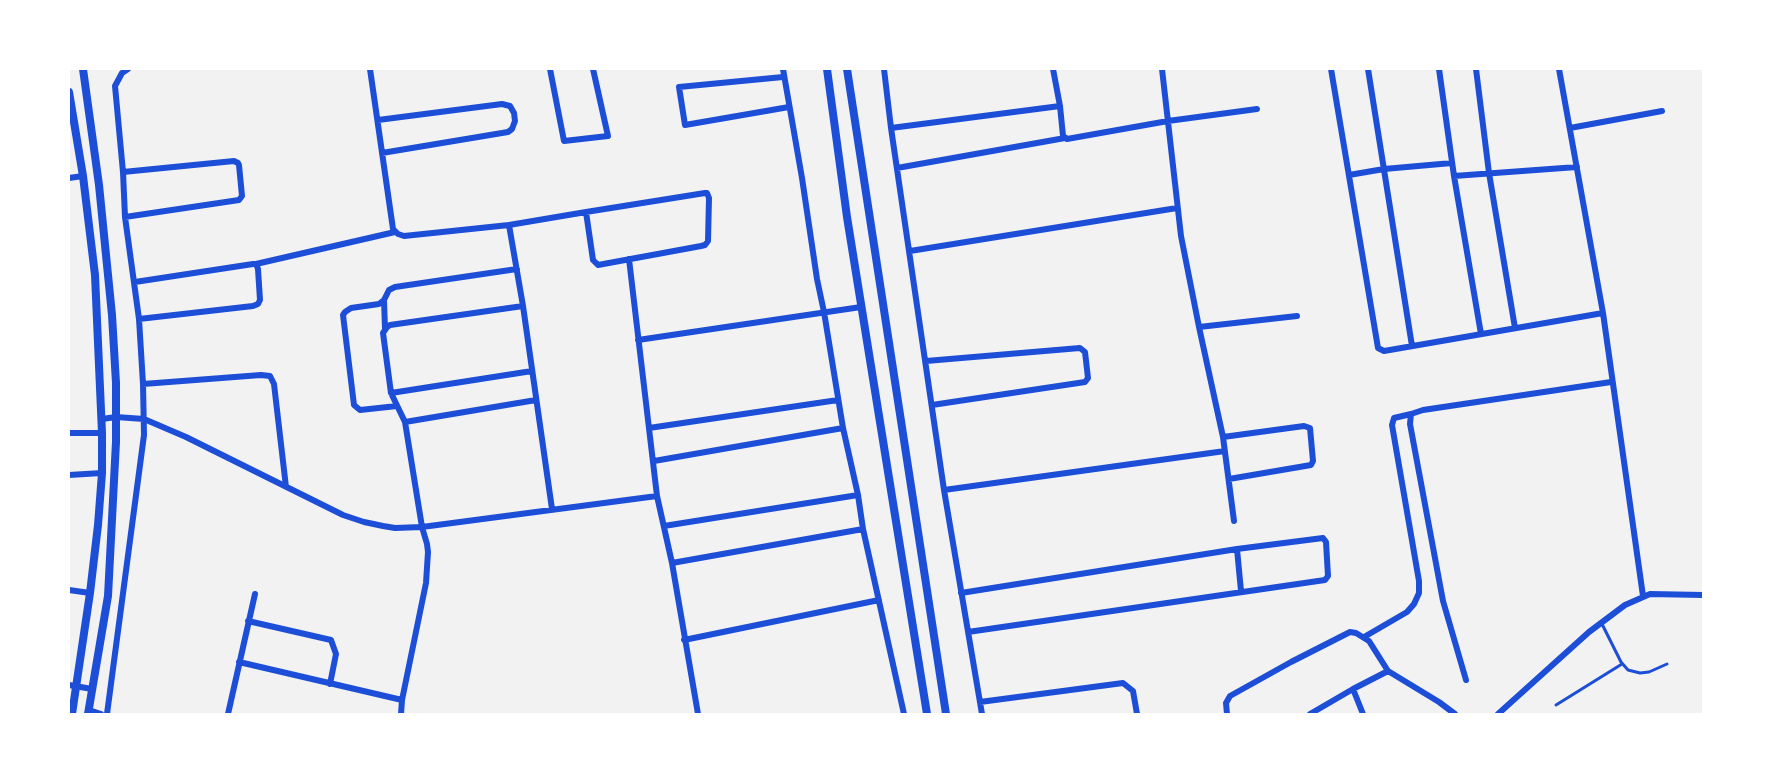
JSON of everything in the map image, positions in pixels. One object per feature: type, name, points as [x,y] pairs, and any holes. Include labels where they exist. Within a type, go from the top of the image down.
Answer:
[{"type":"street","points":[[83,69],[99,185],[112,315],[116,383],[108,596],[88,712],[101,714]]},
{"type":"street","points":[[107,714],[144,435],[139,319],[125,217],[115,86],[122,73],[128,69]]},
{"type":"street","points":[[370,69],[395,232]]},
{"type":"street","points":[[550,69],[564,141],[608,136],[593,69]]},
{"type":"street","points":[[783,69],[843,428],[904,714]]},
{"type":"street","points":[[827,69],[847,218],[927,714]]},
{"type":"street","points":[[847,69],[946,714]]},
{"type":"street","points":[[884,69],[944,490],[982,714]]},
{"type":"street","points":[[1053,69],[1065,138]]},
{"type":"street","points":[[1162,69],[1181,236],[1198,327],[1223,437],[1234,521]]},
{"type":"street","points":[[1331,69],[1378,348],[1384,351],[1603,313]]},
{"type":"street","points":[[1368,69],[1412,346]]},
{"type":"street","points":[[1439,69],[1480,334]]},
{"type":"street","points":[[1476,69],[1489,173],[1515,328]]},
{"type":"street","points":[[1559,69],[1603,313],[1643,596]]},
{"type":"street","points":[[783,77],[678,87],[685,124],[789,107]]},
{"type":"street","points":[[69,92],[83,176],[95,274],[102,418],[102,473],[90,593],[73,685],[72,714]]},
{"type":"street","points":[[378,120],[502,104],[510,106],[515,121],[508,132],[382,153]]},
{"type":"street","points":[[891,128],[1060,106]]},
{"type":"street","points":[[897,168],[1065,138],[1070,140],[1168,121],[1257,109]]},
{"type":"street","points":[[1570,128],[1662,111]]},
{"type":"street","points":[[123,172],[234,161],[239,165],[242,196],[239,200],[125,217]]},
{"type":"street","points":[[1349,175],[1383,169],[1452,163]]},
{"type":"street","points":[[1454,176],[1577,167]]},
{"type":"street","points":[[69,178],[83,176]]},
{"type":"street","points":[[135,282],[256,264],[395,232],[404,236],[509,225],[586,212],[707,194],[709,198],[709,238],[705,245],[598,265],[594,262],[586,212]]},
{"type":"street","points":[[910,251],[1178,208]]},
{"type":"street","points":[[509,225],[552,509]]},
{"type":"street","points":[[629,259],[657,496],[672,563],[698,714]]},
{"type":"street","points":[[139,319],[256,305],[260,300],[256,264]]},
{"type":"street","points":[[401,714],[428,572],[428,544],[422,527],[405,422],[391,393],[383,337],[384,300],[389,290],[395,287],[517,269]]},
{"type":"street","points":[[384,300],[376,305],[351,308],[343,315],[353,400],[354,405],[360,410],[397,406]]},
{"type":"street","points":[[385,329],[390,325],[523,306]]},
{"type":"street","points":[[638,340],[861,307]]},
{"type":"street","points":[[1198,327],[1297,316]]},
{"type":"street","points":[[926,361],[1080,348],[1085,352],[1088,378],[1085,382],[932,405]]},
{"type":"street","points":[[391,393],[532,371]]},
{"type":"street","points":[[143,384],[270,376],[274,384],[286,487]]},
{"type":"street","points":[[1364,637],[1407,612],[1419,593],[1419,581],[1392,425],[1394,418],[1423,410],[1611,382]]},
{"type":"street","points":[[405,422],[536,400]]},
{"type":"street","points":[[649,428],[838,400]]},
{"type":"street","points":[[1411,414],[1410,424],[1443,601],[1466,680]]},
{"type":"street","points":[[102,418],[144,419],[186,437],[343,514],[364,522],[395,528],[422,527],[657,496]]},
{"type":"street","points":[[1223,437],[1304,426],[1310,428],[1313,461],[1311,465],[1229,479]]},
{"type":"street","points":[[654,461],[843,428]]},
{"type":"street","points":[[69,433],[102,432]]},
{"type":"street","points":[[944,490],[1225,451]]},
{"type":"street","points":[[69,475],[102,473]]},
{"type":"street","points":[[664,526],[858,495]]},
{"type":"street","points":[[672,563],[863,529]]},
{"type":"street","points":[[961,593],[1237,549],[1323,538],[1326,542],[1328,576],[1325,580],[968,632]]},
{"type":"street","points":[[1237,549],[1241,591]]},
{"type":"street","points":[[69,590],[90,593]]},
{"type":"street","points":[[1498,714],[1602,622],[1625,605],[1643,596],[1658,593],[1703,595]]},
{"type":"street","points":[[228,714],[255,594]]},
{"type":"street","points":[[684,640],[879,600]]},
{"type":"street","points":[[248,621],[331,640],[336,654],[330,684]]},
{"type":"street","points":[[1227,714],[1226,703],[1230,696],[1346,634],[1356,633],[1372,645],[1388,671],[1455,714]]},
{"type":"street","points":[[238,662],[402,700]]},
{"type":"street","points":[[1310,714],[1388,671]]},
{"type":"street","points":[[980,702],[1123,683],[1133,690],[1137,714]]},
{"type":"street","points":[[73,685],[92,689]]},
{"type":"street","points":[[1353,689],[1363,714]]},
{"type":"lane","points":[[1602,622],[1622,664],[1628,670],[1640,673],[1650,672],[1667,664]]},
{"type":"lane","points":[[1556,705],[1622,664]]}]
